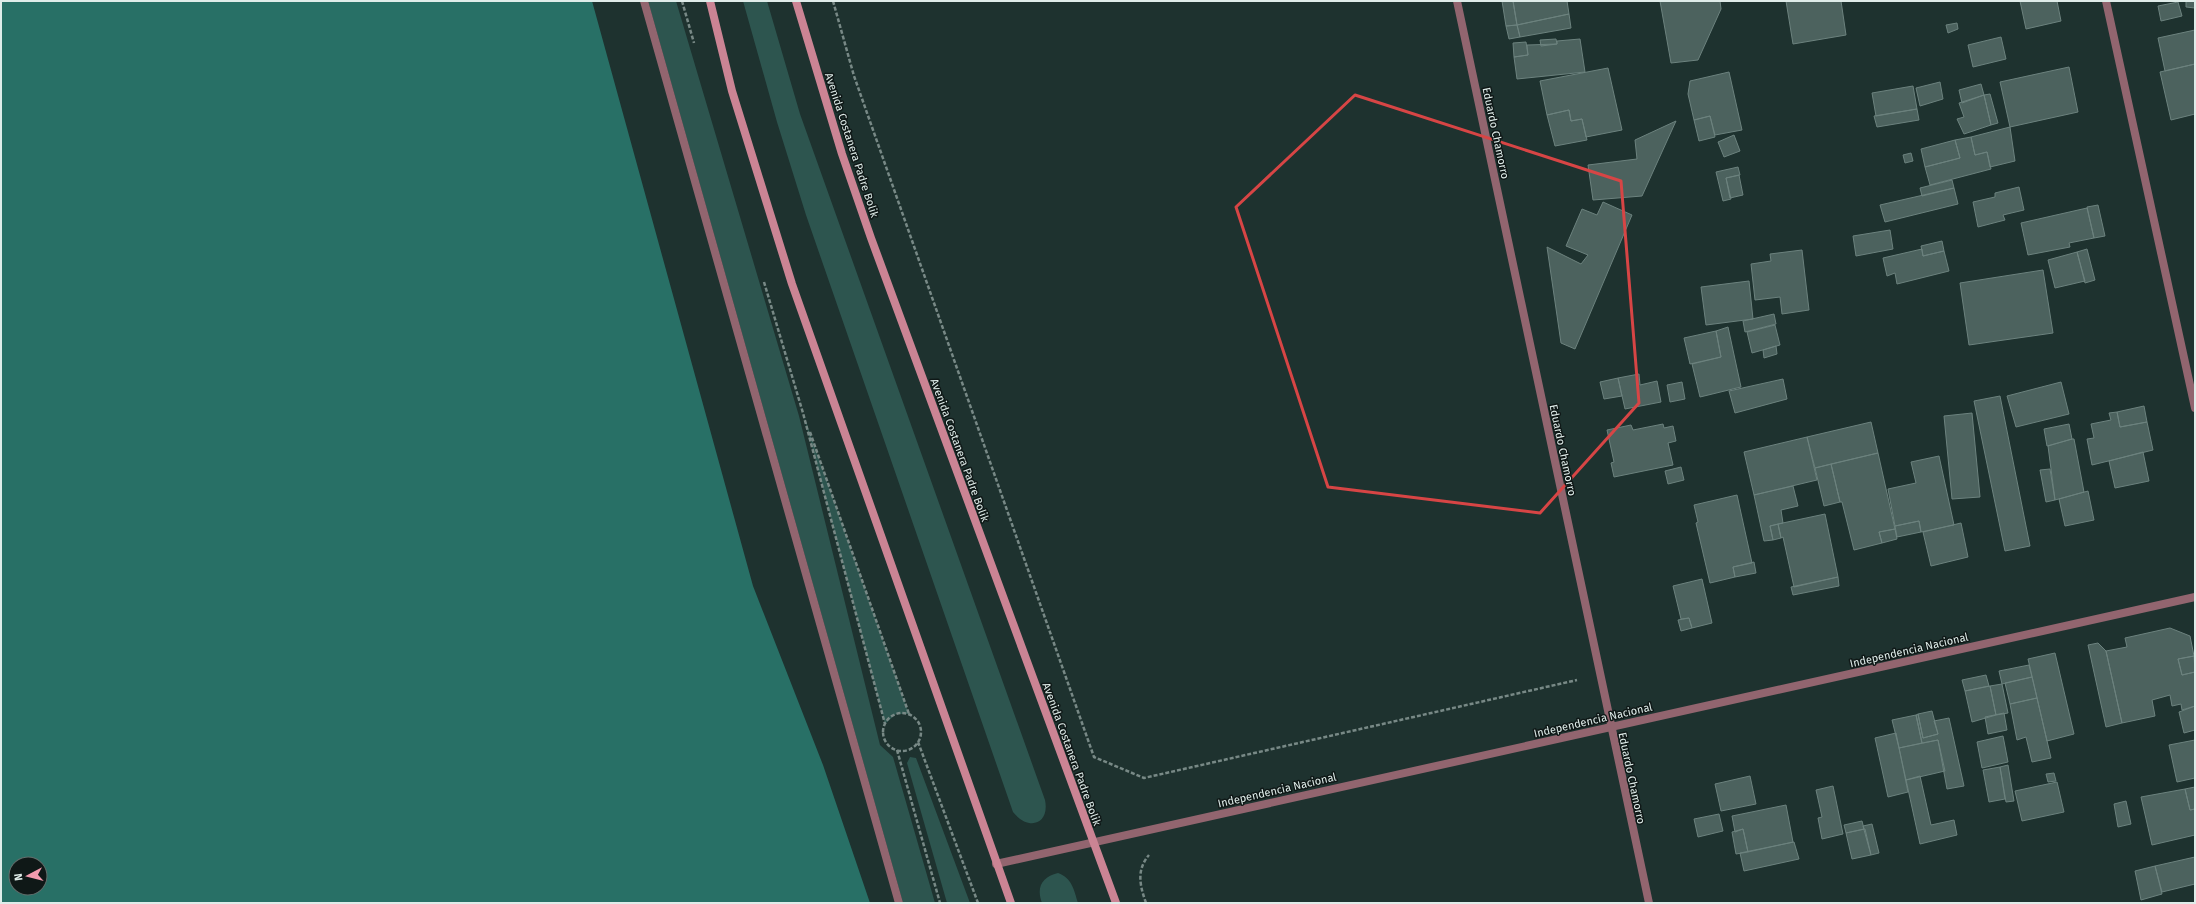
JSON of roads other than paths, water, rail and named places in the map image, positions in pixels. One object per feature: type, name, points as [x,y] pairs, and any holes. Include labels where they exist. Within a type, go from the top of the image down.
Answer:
[{"type":"street","points":[[644,1],[899,903]]},
{"type":"street","points":[[710,1],[732,91],[792,284],[1011,903]]},
{"type":"street","name":"Avenida Costanera Padre Bolik","points":[[796,1],[842,154],[871,238],[1116,903]]},
{"type":"street","name":"Eduardo Chamorro","points":[[1457,1],[1648,903]]},
{"type":"street","points":[[2106,1],[2195,408]]},
{"type":"street","name":"Independencia Nacional","points":[[996,864],[2195,597]]}]
